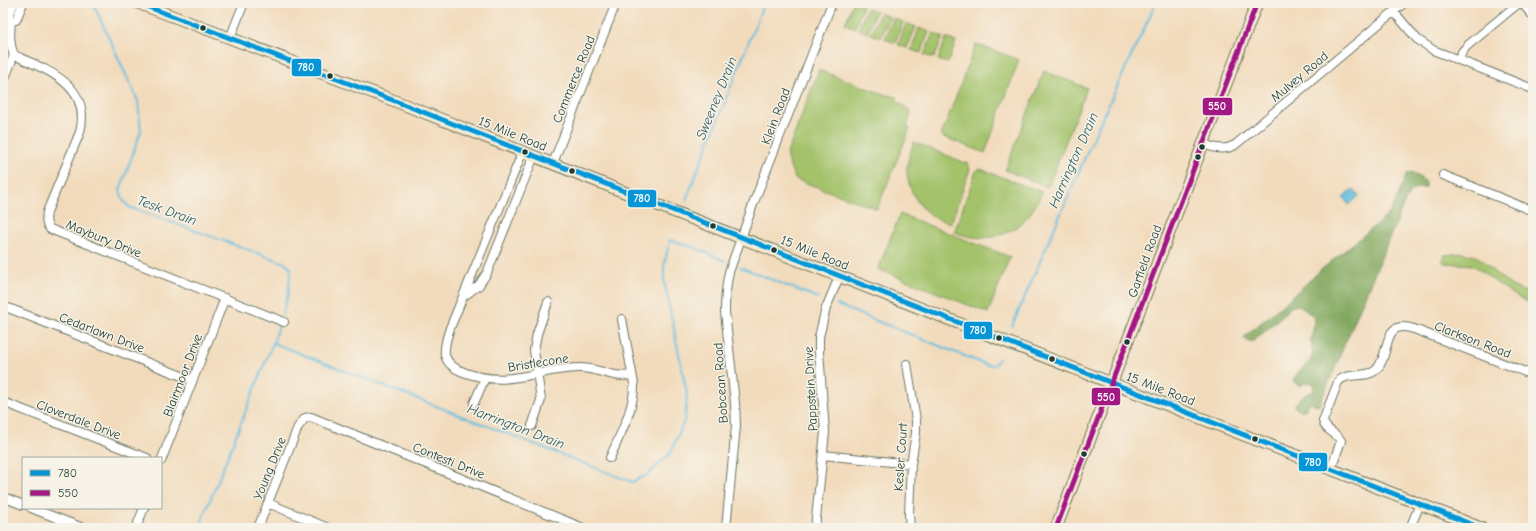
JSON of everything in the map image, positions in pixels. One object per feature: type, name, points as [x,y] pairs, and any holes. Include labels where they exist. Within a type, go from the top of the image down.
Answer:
[{"type":"main road","name":"15 Mile Road","points":[[138,3],[523,151],[839,277],[1481,528]]},
{"type":"main road","name":"Garfield Road","points":[[1056,528],[1257,3]]},
{"type":"street","points":[[3,83],[14,55],[10,39],[11,21],[8,17],[14,3]]},
{"type":"street","points":[[11,21],[16,20],[24,3]]},
{"type":"street","points":[[230,38],[244,3]]},
{"type":"street","name":"Commerce Road","points":[[553,163],[616,3]]},
{"type":"street","name":"Klein Road","points":[[742,238],[754,202],[832,3]]},
{"type":"street","name":"Mulvey Road","points":[[1203,144],[1225,149],[1235,145],[1404,3]]},
{"type":"street","points":[[1459,60],[1462,52],[1467,46],[1519,3]]},
{"type":"street","points":[[1522,3],[1533,16]]},
{"type":"street","points":[[1394,12],[1417,39],[1425,45],[1440,53],[1533,89]]},
{"type":"street","name":"Maybury Drive","points":[[14,55],[51,72],[63,80],[70,87],[80,105],[82,126],[47,212],[47,225],[50,229],[284,322]]},
{"type":"street","name":"Bristlecone","points":[[523,151],[445,342],[445,358],[449,364],[459,371],[485,378],[504,380],[538,375],[568,368],[592,369],[616,376],[632,376]]},
{"type":"street","points":[[462,298],[479,285],[485,277],[534,156]]},
{"type":"street","points":[[1443,175],[1533,211]]},
{"type":"street","name":"Bobcean Road","points":[[726,528],[735,440],[736,403],[725,298],[729,272],[742,238]]},
{"type":"street","name":"Pappstein Drive","points":[[815,528],[823,454],[825,416],[819,336],[826,308],[839,277]]},
{"type":"street","name":"Blairmoor Drive","points":[[162,458],[225,298]]},
{"type":"street","points":[[532,426],[541,400],[534,350],[535,342],[548,302]]},
{"type":"street","name":"Cedarlawn Drive","points":[[3,306],[192,380]]},
{"type":"street","points":[[610,458],[632,403],[634,393],[622,319]]},
{"type":"street","name":"Clarkson Road","points":[[1331,469],[1341,441],[1339,437],[1326,428],[1323,421],[1338,382],[1342,378],[1370,373],[1375,370],[1393,330],[1396,327],[1403,326],[1414,328],[1533,375]]},
{"type":"street","name":"Kesler Court","points":[[907,364],[916,420],[915,445],[911,464],[909,515],[910,528]]},
{"type":"street","points":[[474,403],[485,378]]},
{"type":"street","name":"Cloverdale Drive","points":[[3,402],[144,457]]},
{"type":"street","name":"Young Drive","points":[[258,528],[298,427],[305,418]]},
{"type":"street","name":"Contesti Drive","points":[[305,418],[318,419],[583,528]]},
{"type":"street","points":[[823,454],[911,464]]},
{"type":"street","points":[[3,497],[22,505]]},
{"type":"street","points":[[268,503],[328,528]]},
{"type":"street","points":[[1410,528],[1420,504]]},
{"type":"street","points":[[34,509],[83,528]]},
{"type":"street","points":[[136,528],[144,509]]},
{"type":"green space","points":[[853,3],[863,6],[855,28],[845,24]]},
{"type":"green space","points":[[867,8],[876,11],[868,33],[858,29]]},
{"type":"green space","points":[[880,13],[890,17],[881,38],[871,34]]},
{"type":"green space","points":[[893,18],[903,22],[895,43],[885,39]]},
{"type":"green space","points":[[906,23],[916,27],[907,48],[898,45]]},
{"type":"green space","points":[[919,28],[929,32],[921,53],[911,50]]},
{"type":"green space","points":[[933,33],[943,37],[934,58],[924,55]]},
{"type":"green space","points":[[946,38],[956,42],[948,63],[938,60]]},
{"type":"green space","points":[[976,44],[1019,60],[985,153],[941,136]]},
{"type":"green space","points":[[819,70],[883,94],[897,97],[897,100],[911,113],[907,127],[910,128],[877,209],[795,179],[786,156]]},
{"type":"green space","points":[[1044,71],[1087,88],[1048,187],[1005,170]]},
{"type":"green space","points":[[914,142],[968,164],[970,169],[951,223],[940,220],[930,214],[914,196],[907,174],[907,166]]},
{"type":"green space","points":[[980,169],[1042,192],[1028,217],[1018,226],[1007,232],[983,238],[954,232],[976,171]]},
{"type":"green space","points":[[1412,172],[1426,182],[1426,188],[1418,188],[1410,192],[1402,208],[1319,406],[1310,402],[1305,410],[1298,410],[1294,406],[1298,401],[1305,395],[1314,391],[1313,383],[1307,382],[1299,386],[1293,381],[1297,373],[1309,362],[1312,356],[1311,338],[1314,325],[1313,316],[1298,305],[1291,307],[1252,342],[1244,339],[1245,336],[1322,269],[1387,216],[1391,211],[1407,174]]},
{"type":"green space","points":[[900,214],[1010,257],[988,313],[878,269]]},
{"type":"green space","points":[[1463,253],[1476,256],[1484,261],[1495,273],[1512,286],[1533,295],[1533,304],[1519,298],[1505,289],[1473,265],[1444,263],[1442,260],[1444,255]]},
{"type":"water","points":[[1353,189],[1359,196],[1349,205],[1343,198]]},
{"type":"waterway","name":"Tesk Drain","points":[[93,3],[138,101],[141,131],[120,190],[123,200],[129,207],[285,263],[291,268],[288,294],[282,316]]},
{"type":"waterway","name":"Sweeney Drain","points":[[686,200],[764,3]]},
{"type":"waterway","name":"Harrington Drain","points":[[1012,326],[1100,123],[1156,3]]},
{"type":"waterway","name":"Harrington Drain","points":[[273,343],[632,482],[647,475],[670,454],[685,419],[687,394],[664,280],[664,266],[670,240],[693,247],[725,261]]},
{"type":"waterway","name":"Harrington Drain","points":[[740,267],[818,298]]},
{"type":"waterway","name":"Harrington Drain","points":[[837,305],[987,365],[994,365],[999,359]]},
{"type":"waterway","name":"Harrington Drain","points":[[199,528],[279,326]]},
{"type":"transit line","name":"780","points":[[138,3],[395,101],[1481,528]]},
{"type":"transit line","name":"550","points":[[1056,528],[1257,3]]}]
